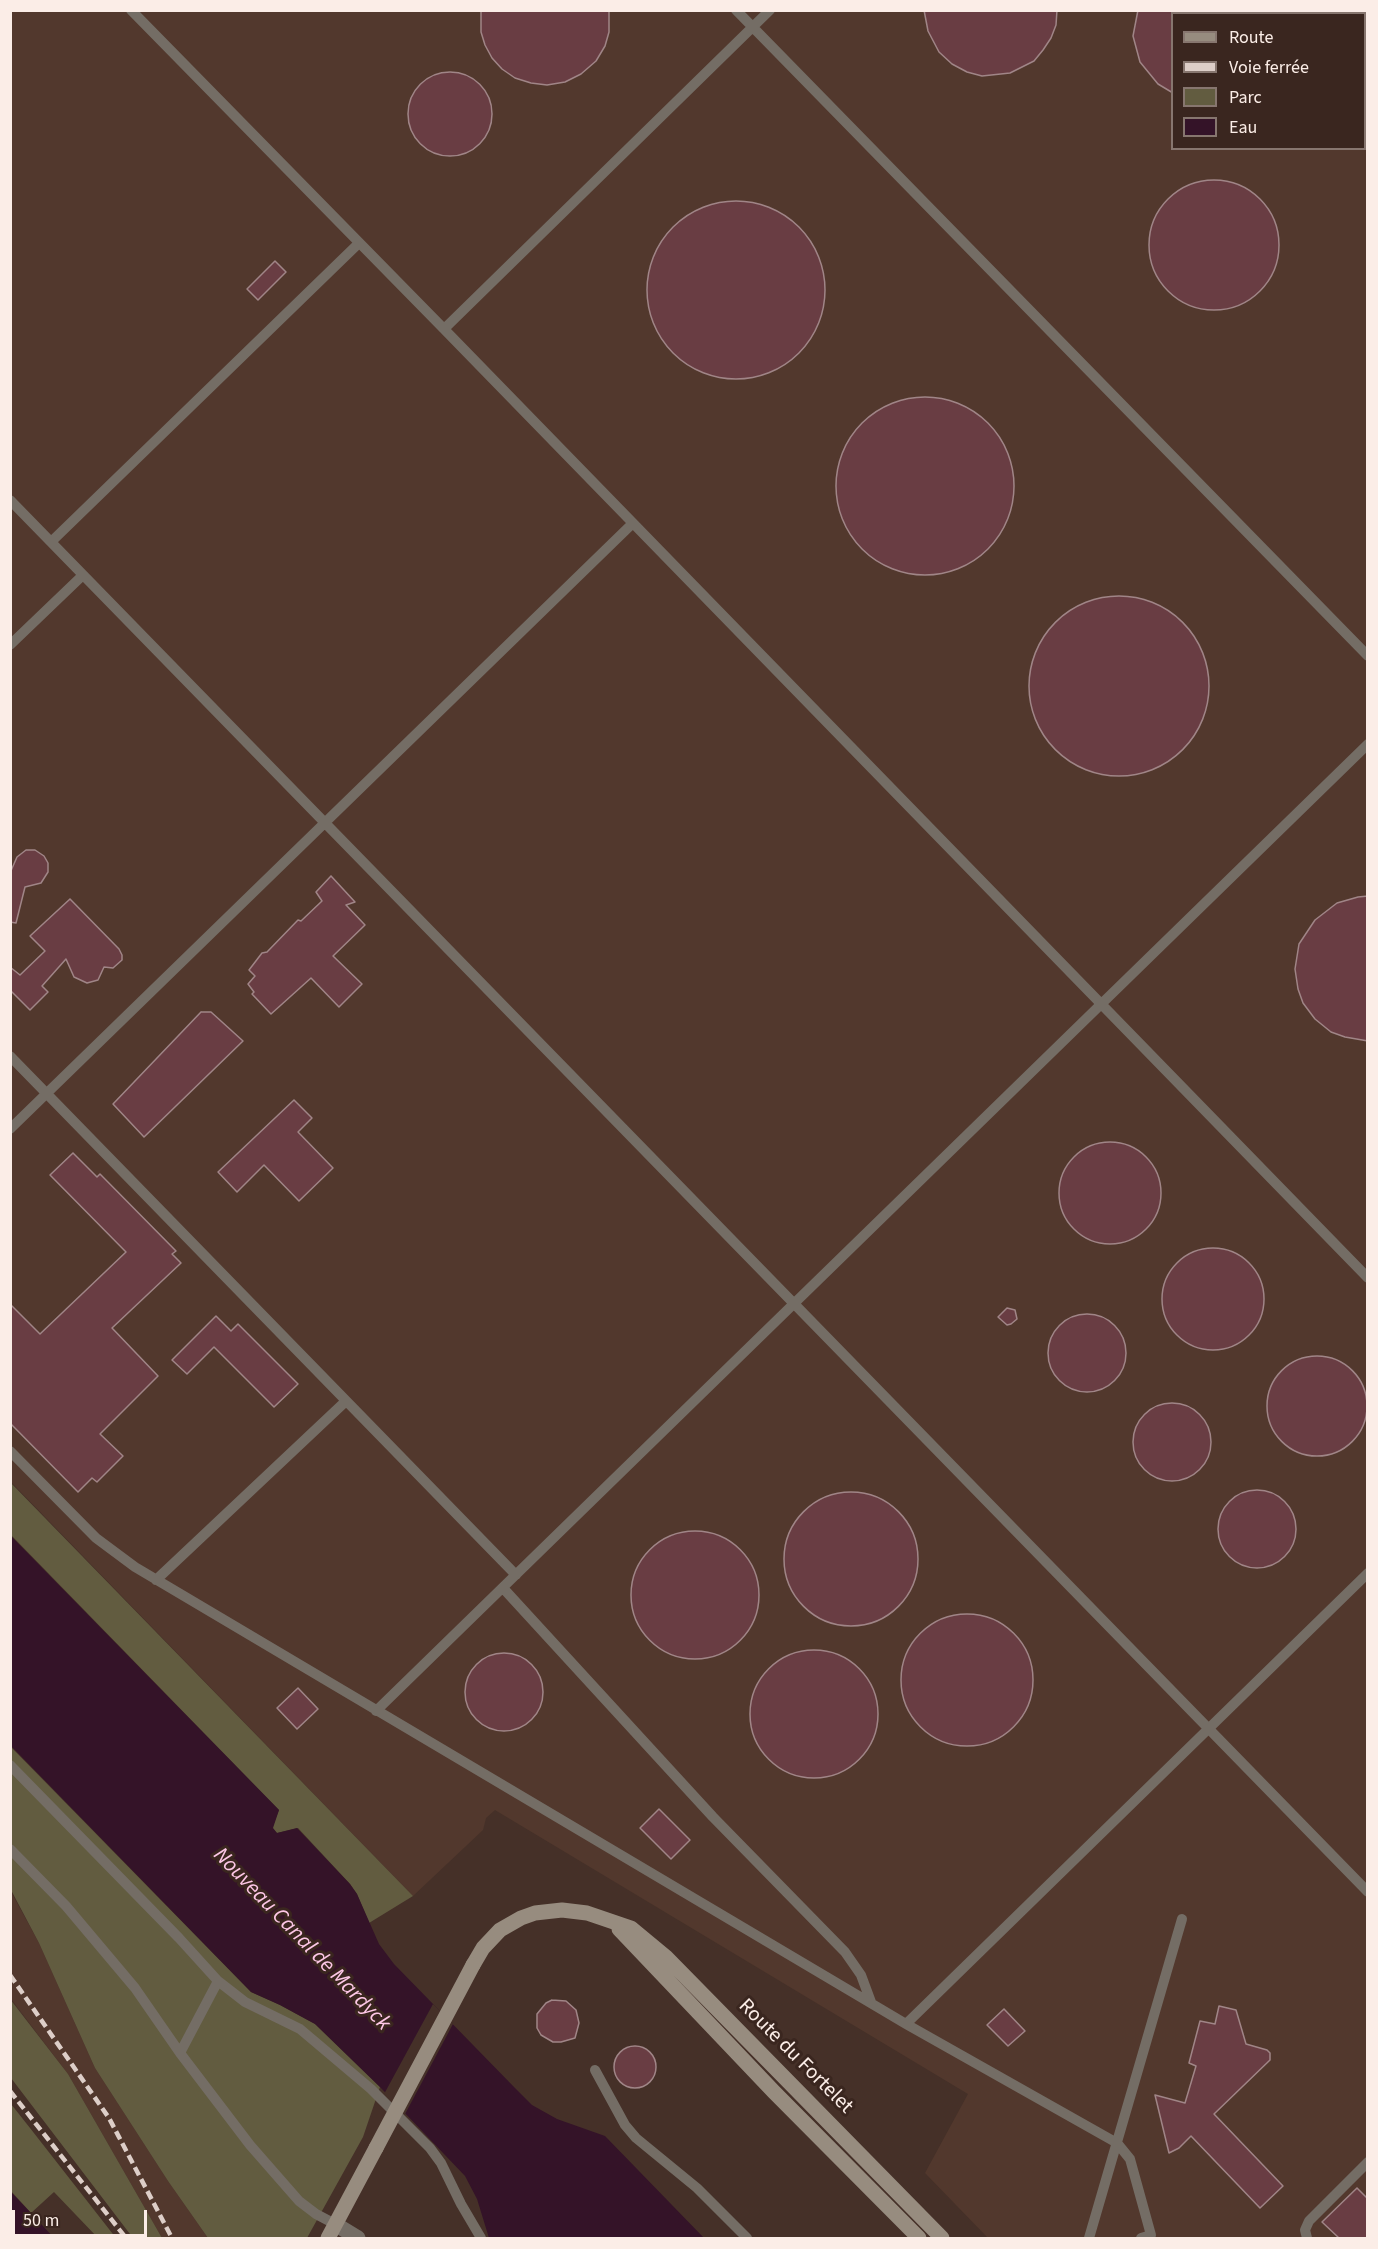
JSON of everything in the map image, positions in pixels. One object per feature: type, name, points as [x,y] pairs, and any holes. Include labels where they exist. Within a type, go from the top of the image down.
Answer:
[{"type":"main road","name":"Route du Fortelet","points":[[328,2238],[473,1965],[491,1939],[500,1930],[521,1918],[541,1912],[562,1910],[587,1913],[631,1928],[661,1952],[942,2238]]},
{"type":"main road","name":"Route du Fortelet","points":[[607,1919],[919,2238]]},
{"type":"street","points":[[335,2224],[358,2238]]},
{"type":"lane","points":[[131,10],[1368,1278]]},
{"type":"lane","points":[[736,10],[1368,656]]},
{"type":"lane","points":[[444,329],[770,10]]},
{"type":"lane","points":[[51,542],[359,243]]},
{"type":"lane","points":[[10,500],[1368,1892]]},
{"type":"lane","points":[[10,1129],[633,523]]},
{"type":"lane","points":[[10,645],[83,575]]},
{"type":"lane","points":[[376,1711],[1368,744]]},
{"type":"lane","points":[[10,1056],[516,1575]]},
{"type":"lane","points":[[156,1580],[346,1401]]},
{"type":"lane","points":[[10,1451],[105,1546],[156,1580],[906,2024],[1117,2143],[1130,2159],[1151,2235],[1141,2238]]},
{"type":"lane","points":[[906,2024],[1368,1573]]},
{"type":"lane","points":[[503,1588],[713,1817],[845,1952],[861,1974],[871,2002]]},
{"type":"lane","points":[[10,1765],[218,1981],[245,2002],[308,2034],[371,2089],[436,2155],[481,2238]]},
{"type":"lane","points":[[10,1849],[66,1906],[135,1988],[180,2053],[244,2137],[299,2201],[315,2214],[335,2224]]},
{"type":"lane","points":[[1089,2238],[1182,1919]]},
{"type":"lane","points":[[180,2053],[218,1981]]},
{"type":"lane","points":[[595,2070],[625,2125],[636,2138],[697,2188],[747,2238]]},
{"type":"lane","points":[[1307,2238],[1305,2230],[1309,2221],[1368,2162]]},
{"type":"shaded area","points":[[11,11],[1367,11],[1367,2238],[988,2238],[925,2173],[968,2094],[495,1810],[486,1818],[483,1830],[413,1896],[11,1482]]},
{"type":"shaded area","points":[[10,1890],[39,1943],[95,2068],[208,2238],[162,2238],[68,2074],[11,1999]]},
{"type":"green space","points":[[10,1482],[413,1896],[369,1923],[357,1894],[350,1884],[298,1828],[277,1833],[272,1828],[279,1810],[11,1535]]},
{"type":"green space","points":[[10,1746],[251,1992],[315,2024],[380,2087],[363,2137],[307,2238],[208,2238],[95,2068],[39,1943],[11,1890]]},
{"type":"green space","points":[[10,1999],[68,2074],[162,2238],[133,2238],[11,2078]]},
{"type":"green space","points":[[11,2104],[116,2238],[98,2238],[54,2192],[31,2213],[11,2191]]},
{"type":"water","name":"Nouveau Canal de Mardyck","points":[[10,1535],[279,1810],[273,1828],[277,1833],[297,1828],[350,1884],[357,1894],[379,1944],[394,1964],[514,2087],[532,2105],[557,2119],[605,2136],[704,2238],[489,2238],[477,2199],[465,2176],[380,2087],[315,2024],[251,1992],[11,1746]]},
{"type":"water","points":[[10,2191],[31,2213],[54,2238],[11,2238]]},
{"type":"pier","points":[[433,2004],[453,2024],[404,2116],[383,2096]]},
{"type":"building","points":[[481,10],[609,10],[609,32],[605,46],[596,61],[581,74],[565,82],[547,85],[531,83],[515,78],[492,58],[481,32]]},
{"type":"building","points":[[924,10],[1057,10],[1056,25],[1051,38],[1034,61],[1010,73],[982,76],[967,72],[952,64],[939,52],[928,31]]},
{"type":"building","points":[[1138,10],[1173,10],[1171,12],[1171,92],[1158,84],[1140,62],[1133,36]]},
{"type":"building","points":[[442,72],[458,72],[474,79],[485,90],[492,106],[489,130],[480,144],[458,156],[442,156],[426,149],[415,138],[408,122],[408,106],[415,90],[426,79]]},
{"type":"building","points":[[1214,180],[1239,185],[1260,199],[1274,220],[1279,245],[1274,270],[1260,291],[1239,305],[1214,310],[1189,305],[1168,291],[1154,270],[1149,245],[1154,220],[1168,199],[1189,185]]},
{"type":"building","points":[[736,201],[770,208],[799,227],[818,256],[825,290],[818,324],[799,353],[770,372],[736,379],[702,372],[673,353],[654,324],[647,290],[654,256],[673,227],[702,208]]},
{"type":"building","points":[[275,261],[286,272],[258,300],[247,289]]},
{"type":"building","points":[[925,397],[959,404],[988,423],[1007,452],[1014,486],[1007,520],[988,549],[959,568],[925,575],[891,568],[862,549],[843,520],[836,486],[843,452],[862,423],[891,404]]},
{"type":"building","points":[[1119,596],[1153,603],[1169,611],[1183,622],[1194,636],[1202,652],[1209,686],[1202,720],[1194,736],[1183,750],[1169,761],[1153,769],[1119,776],[1085,769],[1069,761],[1055,750],[1044,736],[1036,720],[1029,686],[1036,652],[1044,636],[1055,622],[1069,611],[1085,603]]},
{"type":"building","points":[[26,850],[35,850],[44,856],[48,863],[48,872],[41,883],[25,887],[16,923],[10,922],[10,873],[17,857]]},
{"type":"building","points":[[331,876],[355,902],[346,905],[365,925],[333,956],[362,984],[339,1007],[311,978],[271,1014],[252,994],[254,992],[248,984],[255,976],[249,970],[262,953],[267,952],[298,920],[301,921],[322,901],[316,892]]},
{"type":"building","points":[[1368,896],[1368,1041],[1331,1032],[1315,1019],[1303,1003],[1295,969],[1299,944],[1315,920],[1337,903]]},
{"type":"building","points":[[70,899],[119,949],[122,960],[113,968],[104,967],[98,980],[87,983],[74,977],[66,959],[42,986],[48,992],[30,1010],[10,990],[10,967],[20,975],[45,951],[30,936]]},
{"type":"building","points":[[201,1012],[211,1012],[243,1041],[144,1137],[113,1104]]},
{"type":"building","points":[[294,1100],[312,1118],[298,1132],[333,1168],[299,1201],[264,1165],[237,1192],[218,1172]]},
{"type":"building","points":[[1110,1142],[1129,1146],[1146,1157],[1157,1174],[1161,1193],[1157,1212],[1146,1229],[1129,1240],[1110,1244],[1091,1240],[1074,1229],[1063,1212],[1059,1193],[1063,1174],[1074,1157],[1091,1146]]},
{"type":"building","points":[[73,1153],[97,1177],[100,1174],[176,1251],[172,1254],[181,1263],[112,1328],[158,1376],[100,1434],[123,1456],[97,1482],[92,1478],[78,1492],[10,1423],[10,1304],[40,1334],[126,1252],[50,1175]]},
{"type":"building","points":[[1213,1248],[1232,1252],[1249,1263],[1260,1280],[1264,1299],[1260,1318],[1249,1335],[1232,1346],[1213,1350],[1194,1346],[1177,1335],[1166,1318],[1162,1299],[1166,1280],[1177,1263],[1194,1252]]},
{"type":"building","points":[[1007,1308],[1015,1310],[1017,1319],[1007,1325],[998,1317]]},
{"type":"building","points":[[1079,1314],[1095,1314],[1109,1320],[1120,1331],[1126,1345],[1126,1361],[1120,1375],[1109,1386],[1095,1392],[1079,1392],[1065,1386],[1054,1375],[1048,1361],[1048,1345],[1054,1331],[1065,1320]]},
{"type":"building","points":[[216,1316],[231,1331],[238,1324],[298,1384],[274,1407],[214,1347],[187,1374],[172,1360]]},
{"type":"building","points":[[1307,1356],[1327,1356],[1353,1370],[1364,1387],[1367,1406],[1364,1425],[1353,1442],[1327,1456],[1307,1456],[1289,1448],[1275,1434],[1267,1416],[1267,1396],[1275,1378],[1289,1364]]},
{"type":"building","points":[[1172,1403],[1187,1406],[1200,1414],[1208,1427],[1211,1442],[1208,1457],[1200,1470],[1187,1478],[1172,1481],[1157,1478],[1144,1470],[1136,1457],[1133,1442],[1136,1427],[1144,1414],[1157,1406]]},
{"type":"building","points":[[1249,1490],[1265,1490],[1279,1496],[1290,1507],[1296,1521],[1296,1537],[1290,1551],[1279,1562],[1265,1568],[1249,1568],[1235,1562],[1224,1551],[1218,1537],[1218,1521],[1224,1507],[1235,1496]]},
{"type":"building","points":[[851,1492],[877,1497],[898,1512],[913,1533],[918,1559],[913,1585],[898,1606],[877,1621],[851,1626],[825,1621],[804,1606],[789,1585],[784,1559],[789,1533],[804,1512],[825,1497]]},
{"type":"building","points":[[695,1531],[720,1536],[740,1550],[754,1570],[759,1595],[754,1620],[740,1640],[720,1654],[695,1659],[670,1654],[650,1640],[636,1620],[631,1595],[636,1570],[650,1550],[670,1536]]},
{"type":"building","points":[[967,1614],[992,1619],[1013,1634],[1028,1655],[1033,1680],[1028,1705],[1013,1726],[992,1741],[967,1746],[942,1741],[921,1726],[906,1705],[901,1680],[906,1655],[921,1634],[942,1619]]},
{"type":"building","points":[[814,1650],[838,1655],[859,1669],[873,1690],[878,1714],[873,1738],[859,1759],[838,1773],[814,1778],[790,1773],[769,1759],[755,1738],[750,1714],[755,1690],[769,1669],[790,1655]]},
{"type":"building","points":[[504,1653],[519,1656],[531,1665],[540,1677],[543,1692],[540,1707],[531,1719],[519,1728],[504,1731],[489,1728],[477,1719],[468,1707],[465,1692],[468,1677],[477,1665],[489,1656]]},
{"type":"building","points":[[298,1688],[318,1709],[297,1729],[277,1708]]},
{"type":"building","points":[[659,1809],[690,1840],[671,1859],[640,1828]]},
{"type":"building","points":[[552,2000],[566,2001],[576,2010],[579,2023],[575,2038],[553,2042],[541,2035],[537,2028],[537,2014],[546,2003]]},
{"type":"building","points":[[1219,2006],[1236,2010],[1246,2044],[1270,2053],[1270,2060],[1214,2114],[1283,2186],[1260,2208],[1191,2136],[1179,2148],[1169,2153],[1155,2095],[1185,2103],[1196,2066],[1189,2063],[1200,2021],[1215,2024]]},
{"type":"building","points":[[1004,2009],[1025,2031],[1008,2046],[987,2025]]},
{"type":"building","points":[[635,2046],[643,2047],[650,2052],[655,2059],[655,2075],[650,2082],[643,2087],[635,2088],[627,2087],[620,2082],[615,2075],[614,2067],[615,2059],[620,2052],[627,2047]]},
{"type":"building","points":[[1357,2188],[1368,2199],[1368,2238],[1339,2238],[1322,2222]]},
{"type":"railway","points":[[10,1975],[109,2118],[172,2238]]},
{"type":"railway","points":[[10,2091],[126,2238]]}]
